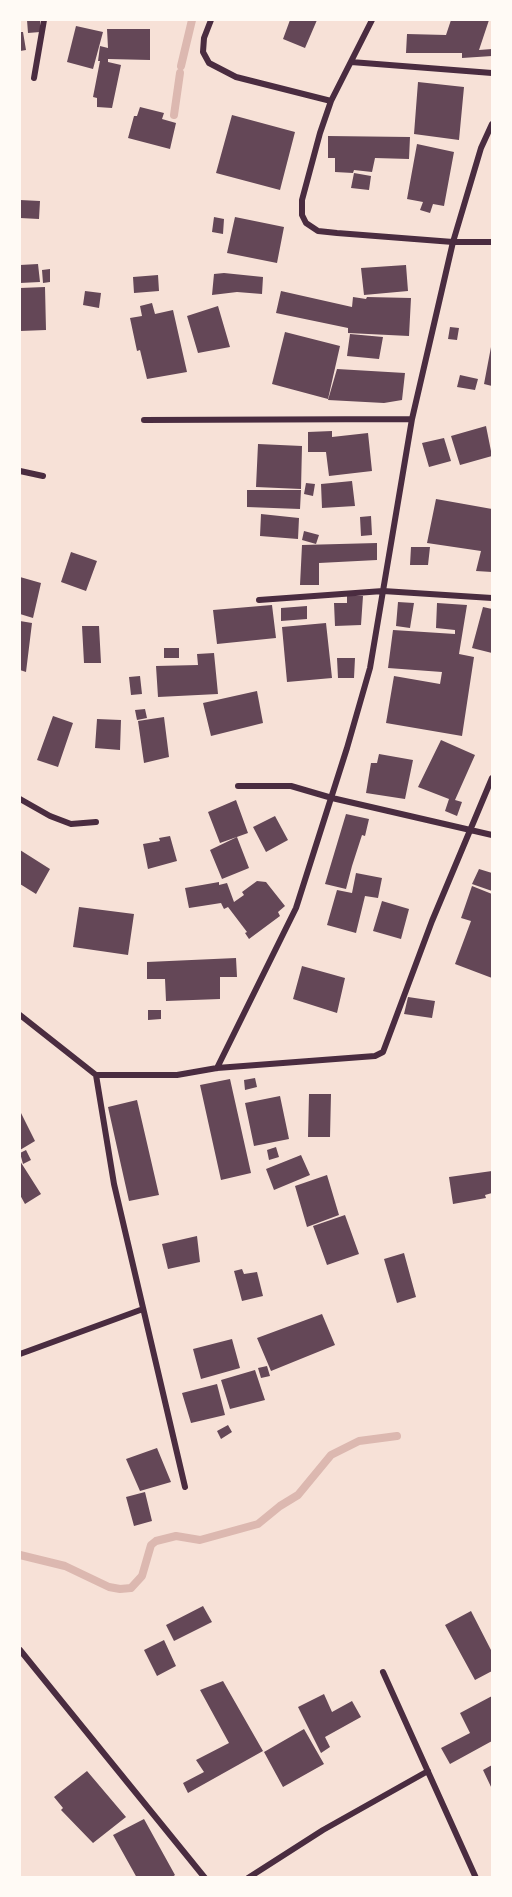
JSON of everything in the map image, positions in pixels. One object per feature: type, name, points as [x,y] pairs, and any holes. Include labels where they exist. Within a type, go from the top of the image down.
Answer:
[{"type":"street","points":[[33,78],[44,20]]},
{"type":"street","points":[[211,20],[204,38],[203,52],[209,63],[236,77],[331,100]]},
{"type":"street","points":[[372,20],[331,100],[302,200],[302,214],[306,223],[318,231],[337,233],[453,242],[492,242]]},
{"type":"street","points":[[351,62],[492,72]]},
{"type":"street","points":[[217,1068],[296,908],[332,798],[370,668],[412,419],[453,242],[481,148],[492,124]]},
{"type":"street","points":[[144,420],[412,419]]},
{"type":"street","points":[[20,471],[43,476]]},
{"type":"street","points":[[259,600],[383,591],[492,598]]},
{"type":"street","points":[[20,1015],[96,1075],[148,1077],[177,1075],[217,1068],[375,1056],[383,1052],[432,921],[492,778]]},
{"type":"street","points":[[238,786],[291,786],[332,798],[492,835]]},
{"type":"street","points":[[20,799],[50,816],[71,824],[96,822]]},
{"type":"street","points":[[96,1075],[114,1184],[184,1486]]},
{"type":"street","points":[[20,1354],[143,1309]]},
{"type":"street","points":[[20,1650],[205,1878]]},
{"type":"street","points":[[383,1672],[476,1878]]},
{"type":"street","points":[[248,1878],[324,1830],[428,1772]]},
{"type":"building","points":[[27,20],[40,20],[40,32],[28,33]]},
{"type":"building","points":[[290,20],[317,20],[305,48],[283,39]]},
{"type":"building","points":[[451,20],[489,20],[479,50],[492,49],[492,56],[462,58],[462,53],[406,53],[407,34],[446,35]]},
{"type":"building","points":[[76,26],[103,32],[93,69],[67,62]]},
{"type":"building","points":[[107,29],[150,29],[150,60],[108,59],[108,62],[121,65],[112,108],[97,107],[97,98],[93,97],[100,61],[98,61],[100,46],[108,48]]},
{"type":"building","points":[[20,32],[23,32],[26,50],[20,51]]},
{"type":"building","points":[[418,82],[464,87],[459,140],[414,134]]},
{"type":"building","points":[[140,107],[164,113],[162,119],[176,123],[170,149],[128,138],[134,116],[137,116]]},
{"type":"building","points":[[232,115],[295,132],[280,190],[216,173]]},
{"type":"building","points":[[328,136],[410,137],[409,159],[375,158],[372,172],[354,170],[353,173],[335,172],[335,158],[328,158]]},
{"type":"building","points":[[417,144],[454,152],[444,206],[433,204],[430,213],[420,210],[423,202],[407,199]]},
{"type":"building","points":[[354,173],[371,176],[369,190],[351,188]]},
{"type":"building","points":[[20,200],[40,201],[39,219],[20,218]]},
{"type":"building","points":[[214,217],[224,219],[223,234],[212,232]]},
{"type":"building","points":[[235,217],[284,227],[277,263],[227,253]]},
{"type":"building","points":[[38,264],[40,282],[20,283],[20,265]]},
{"type":"building","points":[[406,265],[408,291],[364,295],[361,268]]},
{"type":"building","points":[[50,269],[50,282],[43,283],[42,270]]},
{"type":"building","points":[[214,274],[263,277],[262,294],[237,292],[212,295]]},
{"type":"building","points":[[158,275],[159,291],[134,293],[133,277]]},
{"type":"building","points":[[45,287],[46,330],[20,331],[20,288]]},
{"type":"building","points":[[85,291],[101,293],[99,308],[83,305]]},
{"type":"building","points":[[281,291],[352,307],[353,297],[411,298],[409,336],[348,333],[348,328],[276,313]]},
{"type":"building","points":[[152,303],[155,314],[173,310],[187,372],[147,379],[140,350],[137,351],[130,318],[142,316],[140,306]]},
{"type":"building","points":[[218,306],[230,347],[198,353],[187,316]]},
{"type":"building","points":[[450,327],[459,328],[457,340],[448,339]]},
{"type":"building","points":[[285,332],[340,346],[328,399],[272,384]]},
{"type":"building","points":[[350,334],[383,337],[379,359],[347,356]]},
{"type":"building","points":[[492,347],[492,386],[484,384]]},
{"type":"building","points":[[337,369],[405,373],[402,400],[384,403],[328,400]]},
{"type":"building","points":[[460,375],[478,379],[475,390],[457,387]]},
{"type":"building","points":[[486,426],[492,456],[460,465],[451,436]]},
{"type":"building","points":[[332,431],[332,437],[368,433],[372,471],[329,476],[326,452],[308,452],[308,432]]},
{"type":"building","points":[[444,438],[451,461],[429,467],[422,443]]},
{"type":"building","points":[[258,444],[302,446],[301,489],[256,487]]},
{"type":"building","points":[[352,481],[355,506],[322,508],[321,484]]},
{"type":"building","points":[[306,483],[315,484],[313,496],[304,494]]},
{"type":"building","points":[[247,490],[301,490],[300,509],[247,507]]},
{"type":"building","points":[[436,499],[492,509],[492,572],[476,571],[481,551],[427,543]]},
{"type":"building","points":[[261,514],[299,518],[298,539],[260,536]]},
{"type":"building","points":[[371,516],[372,535],[361,536],[360,517]]},
{"type":"building","points":[[304,531],[319,535],[316,544],[302,540]]},
{"type":"building","points":[[377,543],[377,560],[319,563],[319,585],[300,585],[302,545]]},
{"type":"building","points":[[411,547],[430,547],[428,565],[410,565]]},
{"type":"building","points":[[71,552],[97,561],[86,591],[61,582]]},
{"type":"building","points":[[20,577],[41,583],[33,618],[20,614]]},
{"type":"building","points":[[347,596],[363,596],[361,625],[335,626],[334,603],[347,603]]},
{"type":"building","points":[[398,602],[414,603],[410,628],[396,626]]},
{"type":"building","points":[[437,603],[467,605],[459,654],[474,657],[462,736],[386,723],[394,676],[440,684],[442,672],[388,668],[393,630],[455,634],[455,630],[436,628]]},
{"type":"building","points":[[272,605],[276,638],[217,644],[213,610]]},
{"type":"building","points":[[307,606],[307,619],[281,621],[281,608]]},
{"type":"building","points":[[483,607],[492,609],[492,653],[472,648]]},
{"type":"building","points":[[20,621],[32,623],[26,672],[20,670]]},
{"type":"building","points":[[326,623],[332,678],[287,682],[282,627]]},
{"type":"building","points":[[82,626],[99,626],[101,663],[84,663]]},
{"type":"building","points":[[164,648],[179,648],[179,658],[164,658]]},
{"type":"building","points":[[214,653],[218,694],[158,697],[156,666],[198,665],[197,654]]},
{"type":"building","points":[[337,658],[355,658],[354,678],[338,678]]},
{"type":"building","points":[[140,676],[142,694],[131,695],[129,677]]},
{"type":"building","points":[[257,691],[263,723],[211,736],[203,703]]},
{"type":"building","points":[[145,709],[147,718],[137,720],[135,710]]},
{"type":"building","points":[[53,716],[73,723],[58,767],[37,760]]},
{"type":"building","points":[[164,717],[169,757],[144,763],[138,721]]},
{"type":"building","points":[[97,719],[121,720],[120,750],[95,748]]},
{"type":"building","points":[[441,740],[475,755],[455,800],[462,802],[457,816],[445,811],[449,799],[418,787]]},
{"type":"building","points":[[379,754],[413,760],[405,799],[366,793],[371,763],[377,763]]},
{"type":"building","points":[[236,800],[248,833],[220,843],[208,812]]},
{"type":"building","points":[[346,814],[369,819],[346,889],[325,884]]},
{"type":"building","points":[[275,816],[288,840],[266,852],[253,827]]},
{"type":"building","points":[[170,836],[177,861],[148,869],[143,844],[160,841],[159,838]]},
{"type":"building","points":[[237,837],[249,868],[222,879],[210,850]]},
{"type":"building","points":[[20,850],[50,869],[36,894],[20,884]]},
{"type":"building","points":[[479,869],[492,873],[492,891],[472,884]]},
{"type":"building","points":[[356,873],[382,878],[378,898],[365,896],[356,933],[327,925],[337,890],[352,893]]},
{"type":"building","points":[[257,881],[266,882],[285,906],[278,912],[280,916],[249,939],[245,933],[247,932],[228,907],[224,909],[221,903],[189,908],[185,888],[219,882],[219,885],[227,883],[234,902],[244,895],[242,892]]},
{"type":"building","points":[[472,886],[492,894],[492,978],[455,964],[471,921],[461,918]]},
{"type":"building","points":[[382,901],[409,909],[401,939],[373,931]]},
{"type":"building","points":[[79,907],[134,914],[128,955],[73,947]]},
{"type":"building","points":[[236,958],[237,977],[220,977],[220,999],[166,1001],[165,979],[147,979],[147,962]]},
{"type":"building","points":[[302,966],[345,978],[337,1013],[293,999]]},
{"type":"building","points":[[408,997],[435,1001],[432,1018],[404,1014]]},
{"type":"building","points":[[148,1010],[161,1010],[161,1019],[148,1020]]},
{"type":"building","points":[[255,1078],[257,1087],[245,1090],[244,1080]]},
{"type":"building","points":[[230,1079],[251,1173],[221,1180],[200,1085]]},
{"type":"building","points":[[309,1094],[331,1094],[330,1137],[308,1137]]},
{"type":"building","points":[[280,1096],[289,1139],[254,1146],[245,1103]]},
{"type":"building","points":[[137,1100],[159,1195],[129,1201],[108,1107]]},
{"type":"building","points":[[20,1111],[35,1141],[20,1150]]},
{"type":"building","points":[[276,1147],[279,1157],[269,1160],[267,1150]]},
{"type":"building","points":[[26,1150],[31,1160],[23,1164],[20,1153]]},
{"type":"building","points":[[301,1155],[310,1175],[274,1190],[266,1169]]},
{"type":"building","points":[[20,1161],[41,1194],[25,1204],[20,1195]]},
{"type":"building","points":[[492,1171],[492,1193],[485,1195],[486,1198],[453,1204],[449,1177]]},
{"type":"building","points":[[327,1175],[339,1215],[307,1227],[295,1186]]},
{"type":"building","points":[[345,1215],[359,1254],[327,1265],[313,1226]]},
{"type":"building","points":[[197,1236],[200,1262],[168,1269],[162,1244]]},
{"type":"building","points":[[404,1253],[416,1297],[397,1303],[384,1259]]},
{"type":"building","points":[[242,1269],[244,1274],[257,1272],[263,1296],[242,1301],[234,1271]]},
{"type":"building","points":[[322,1314],[335,1345],[271,1371],[257,1338]]},
{"type":"building","points":[[232,1339],[240,1368],[201,1379],[193,1349]]},
{"type":"building","points":[[267,1366],[270,1376],[261,1378],[258,1368]]},
{"type":"building","points":[[255,1370],[265,1400],[230,1409],[221,1380]]},
{"type":"building","points":[[217,1384],[225,1415],[191,1423],[182,1393]]},
{"type":"building","points":[[228,1425],[232,1432],[221,1439],[217,1431]]},
{"type":"building","points":[[157,1448],[171,1482],[140,1491],[126,1459]]},
{"type":"building","points":[[145,1492],[152,1521],[134,1526],[126,1497]]},
{"type":"building","points":[[203,1606],[212,1622],[174,1641],[166,1625]]},
{"type":"building","points":[[471,1611],[492,1652],[492,1671],[475,1680],[445,1625]]},
{"type":"building","points":[[164,1640],[176,1666],[157,1676],[144,1650]]},
{"type":"building","points":[[223,1681],[263,1751],[188,1793],[183,1783],[204,1772],[196,1760],[229,1743],[200,1690]]},
{"type":"building","points":[[324,1694],[332,1712],[352,1701],[361,1717],[325,1737],[330,1747],[321,1753],[298,1707]]},
{"type":"building","points":[[492,1696],[492,1741],[450,1764],[441,1748],[470,1733],[460,1713]]},
{"type":"building","points":[[304,1729],[324,1764],[283,1787],[264,1752]]},
{"type":"building","points":[[492,1765],[492,1789],[483,1770]]},
{"type":"building","points":[[87,1771],[126,1817],[93,1843],[61,1810],[63,1808],[54,1797]]},
{"type":"building","points":[[144,1819],[175,1875],[171,1878],[137,1878],[113,1835]]},
{"type":"waterway","points":[[181,66],[192,20]]},
{"type":"waterway","points":[[174,115],[180,73]]},
{"type":"waterway","points":[[20,1555],[65,1566],[109,1587],[131,1588],[142,1576],[151,1545],[156,1541],[176,1536],[200,1540],[258,1524],[298,1495],[331,1455],[359,1441],[397,1436]]}]
